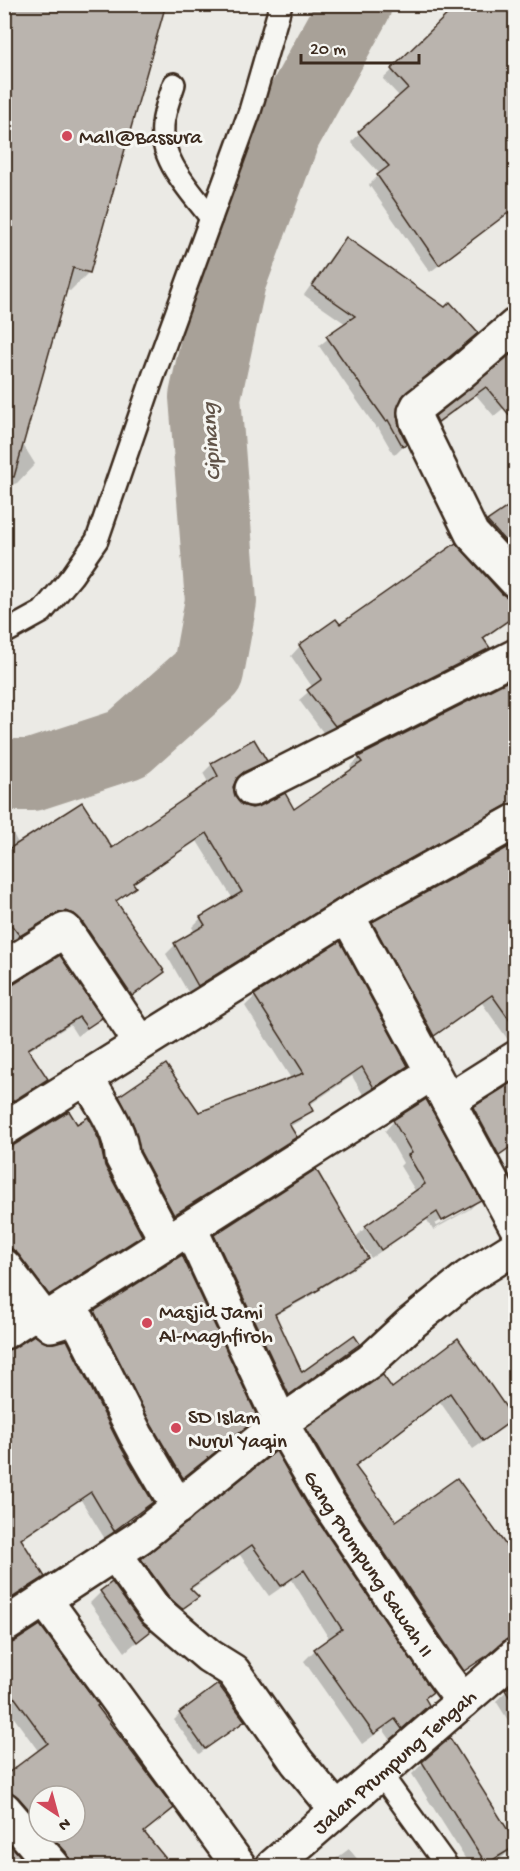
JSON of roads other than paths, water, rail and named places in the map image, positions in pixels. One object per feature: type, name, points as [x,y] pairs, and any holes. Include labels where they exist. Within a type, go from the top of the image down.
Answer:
[{"type":"street","points":[[516,324],[418,406],[415,412],[417,422],[472,534],[516,581]]},
{"type":"street","points":[[252,789],[516,656]]},
{"type":"street","points":[[4,1129],[347,915],[516,820]]},
{"type":"street","points":[[347,915],[516,1226]]},
{"type":"street","points":[[4,968],[64,930],[141,1043]]},
{"type":"street","points":[[448,1101],[516,1058]]},
{"type":"street","points":[[4,1332],[41,1316],[179,1235],[432,1073]]},
{"type":"street","name":"Gang Prumpung Sawah II","points":[[86,1077],[118,1134],[122,1157],[179,1235],[281,1423],[323,1495],[463,1701]]},
{"type":"street","points":[[4,1626],[115,1554],[178,1508],[281,1423],[370,1361],[410,1324],[468,1277],[516,1247]]},
{"type":"street","points":[[4,1266],[41,1316],[51,1325],[74,1318],[78,1320],[136,1435],[178,1508]]},
{"type":"street","points":[[115,1554],[155,1610],[209,1656],[233,1671],[297,1762],[337,1810]]},
{"type":"street","points":[[45,1600],[239,1866]]},
{"type":"street","name":"Jalan Prumpung Tengah","points":[[273,1866],[516,1655]]},
{"type":"street","points":[[4,1809],[53,1866]]},
{"type":"lane","points":[[4,633],[42,612],[72,576],[97,540],[153,377],[250,111],[281,4]]},
{"type":"lane","points":[[174,84],[163,125],[165,149],[176,170],[211,218]]},
{"type":"lane","points":[[380,1773],[447,1866]]},
{"type":"waterway","name":"Cipinang","points":[[4,775],[32,775],[127,744],[208,672],[221,601],[205,397],[230,281],[285,133],[356,4]]},
{"type":"place","name":"Mall@Bassura","points":[[67,136]]},
{"type":"place","name":"Masjid Jami Al-Maghfiroh","points":[[147,1323]]},
{"type":"place","name":"SD Islam Nurul Yaqin","points":[[176,1428]]}]
